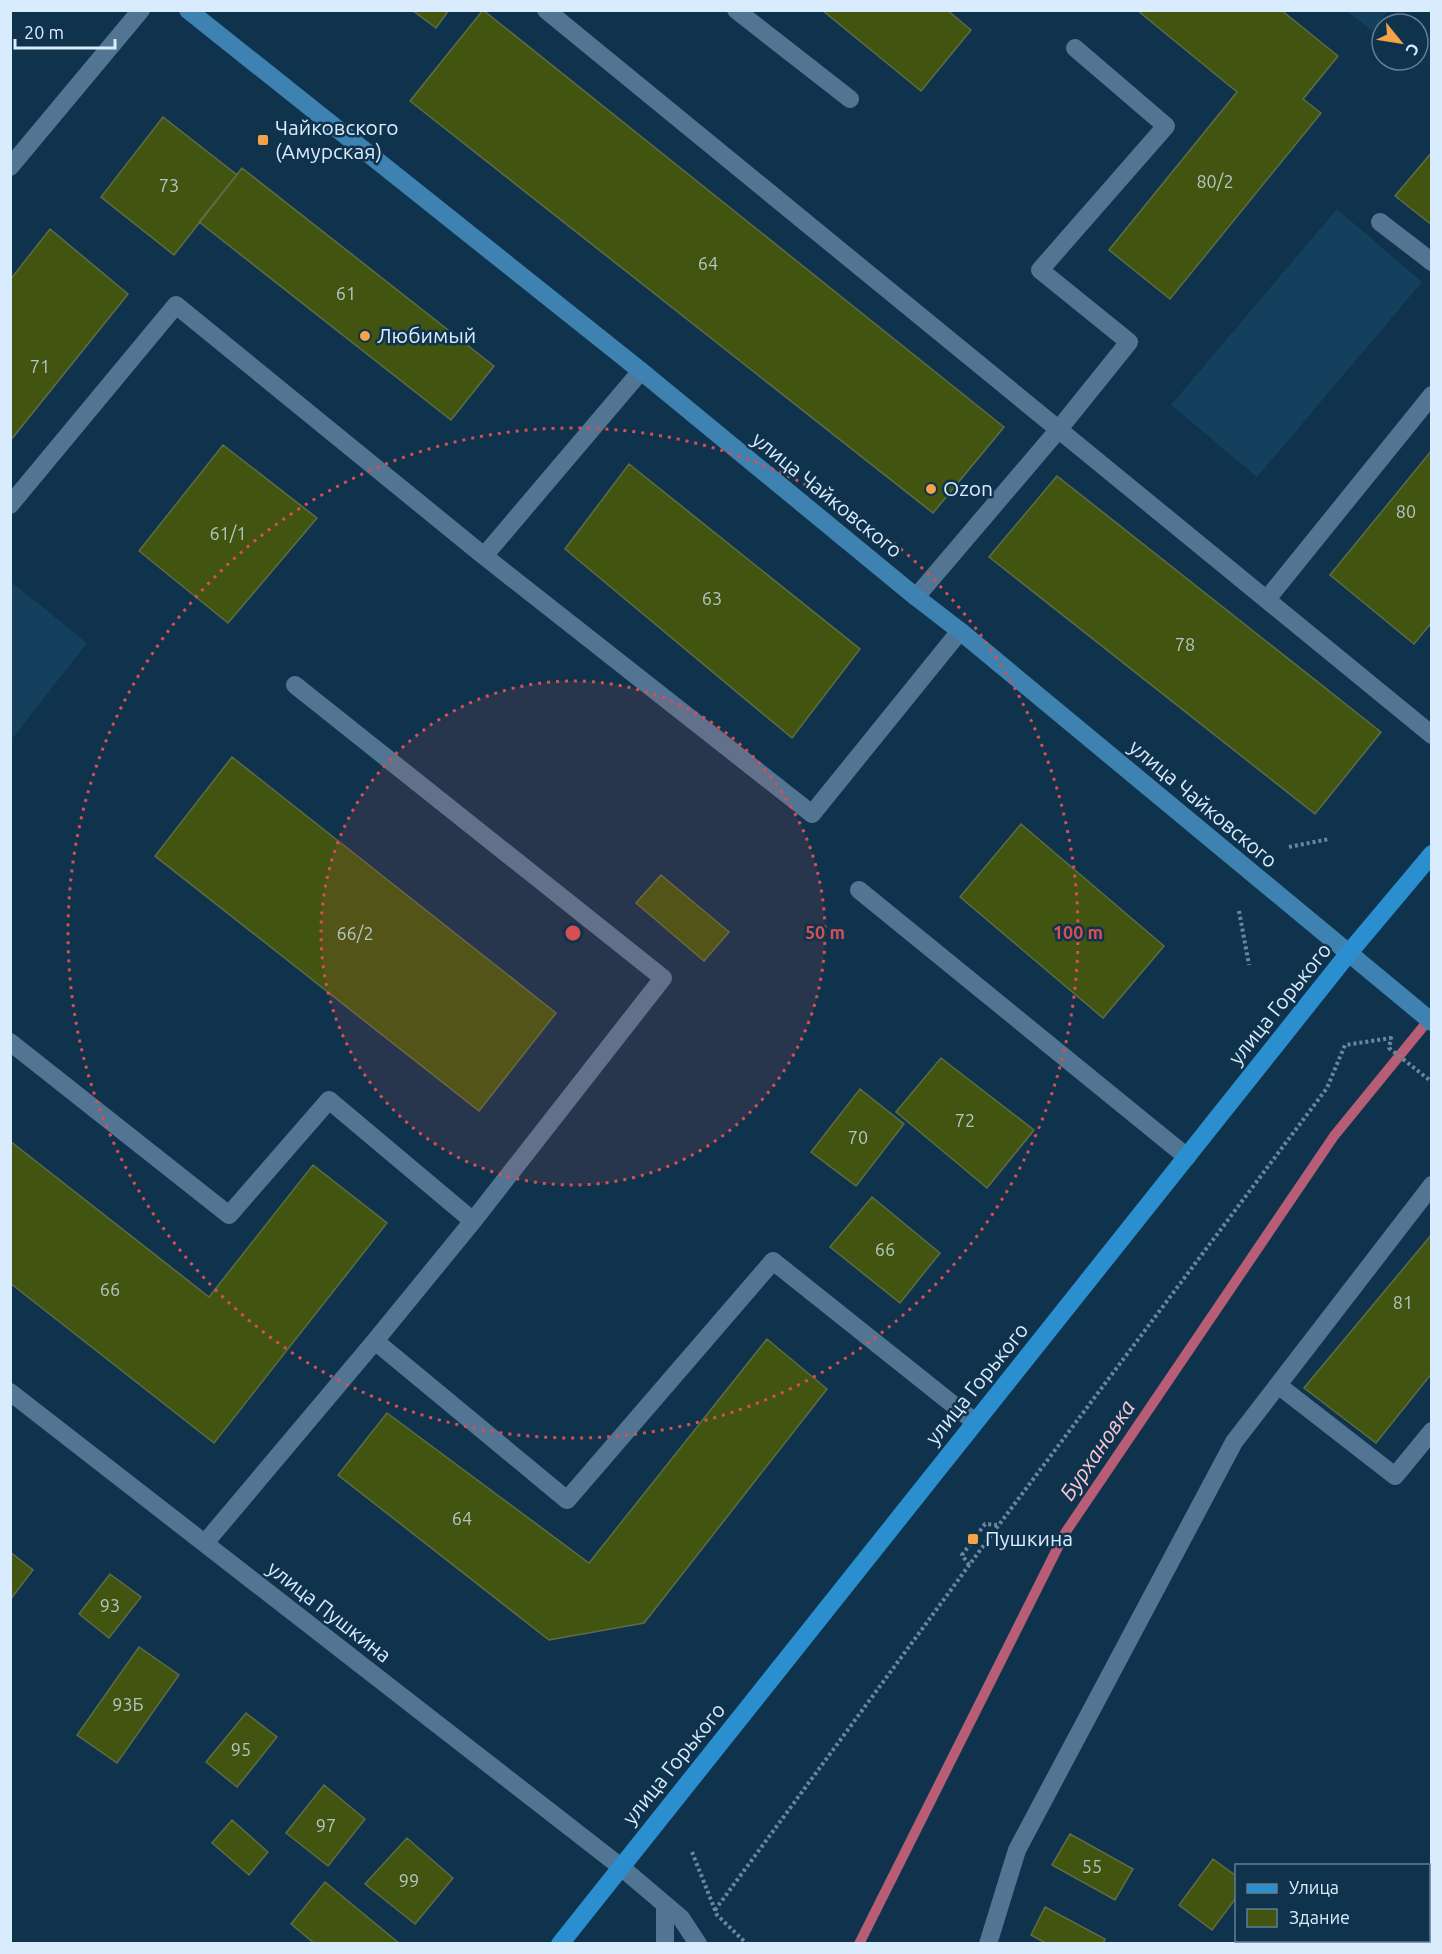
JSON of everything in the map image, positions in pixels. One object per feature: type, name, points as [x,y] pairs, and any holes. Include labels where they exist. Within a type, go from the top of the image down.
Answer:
[{"type":"main road","name":"улица Чайковского","points":[[188,10],[641,371],[960,631],[1426,1018]]},
{"type":"main road","name":"улица Горького","points":[[560,1944],[1348,954],[1431,854]]},
{"type":"street","points":[[10,167],[141,10]]},
{"type":"street","points":[[546,10],[1431,735]]},
{"type":"street","points":[[736,10],[850,99]]},
{"type":"street","points":[[916,597],[1059,429],[1129,342],[1040,270],[1166,126],[1076,48]]},
{"type":"street","points":[[1380,222],[1431,262]]},
{"type":"street","points":[[10,505],[176,305],[484,556],[812,814],[960,631]]},
{"type":"street","points":[[484,556],[641,371]]},
{"type":"street","points":[[1267,599],[1431,395]]},
{"type":"street","points":[[205,1543],[375,1341],[663,978],[295,686]]},
{"type":"street","points":[[859,890],[1186,1157]]},
{"type":"street","points":[[10,1042],[229,1215],[329,1100],[472,1221]]},
{"type":"street","points":[[988,1944],[1017,1850],[1234,1442],[1431,1185]]},
{"type":"street","points":[[375,1341],[567,1500],[773,1261],[975,1422]]},
{"type":"street","points":[[1278,1385],[1395,1476],[1431,1431]]},
{"type":"street","name":"улица Пушкина","points":[[10,1392],[621,1868],[681,1917],[698,1944]]},
{"type":"street","points":[[665,1905],[665,1944]]},
{"type":"path","points":[[1289,847],[1329,839]]},
{"type":"path","points":[[1239,911],[1249,965]]},
{"type":"path","points":[[715,1910],[969,1564],[1327,1088],[1345,1045],[1391,1038],[1389,1048],[1431,1082]]},
{"type":"path","points":[[969,1564],[962,1556],[974,1539],[986,1524],[998,1526]]},
{"type":"path","points":[[692,1852],[717,1915],[747,1944]]},
{"type":"shaded area","points":[[1347,11],[1388,11],[1370,12],[1370,29]]},
{"type":"shaded area","points":[[1337,209],[1422,282],[1257,477],[1171,405]]},
{"type":"shaded area","points":[[11,582],[87,643],[11,740]]},
{"type":"building","points":[[412,10],[449,10],[436,28]]},
{"type":"building","points":[[483,10],[1004,427],[933,513],[410,101]]},
{"type":"building","points":[[822,10],[947,10],[971,30],[921,91]]},
{"type":"building","points":[[1137,10],[1281,10],[1338,56],[1303,99],[1321,113],[1170,299],[1109,250],[1237,92]]},
{"type":"building","points":[[163,117],[237,175],[174,255],[101,197]]},
{"type":"building","points":[[1432,152],[1432,225],[1395,196]]},
{"type":"building","points":[[242,168],[494,366],[451,420],[199,222]]},
{"type":"building","points":[[50,229],[128,294],[10,441],[10,280]]},
{"type":"building","points":[[223,445],[317,518],[228,623],[139,551]]},
{"type":"building","points":[[1432,450],[1432,622],[1414,644],[1330,575]]},
{"type":"building","points":[[629,464],[860,649],[792,738],[565,549]]},
{"type":"building","points":[[1057,476],[1381,732],[1315,814],[989,557]]},
{"type":"building","points":[[232,757],[556,1013],[479,1111],[155,856]]},
{"type":"building","points":[[1021,824],[1164,946],[1103,1018],[960,897]]},
{"type":"building","points":[[661,875],[729,932],[704,961],[636,903]]},
{"type":"building","points":[[941,1058],[1034,1130],[987,1188],[896,1112]]},
{"type":"building","points":[[860,1089],[904,1124],[856,1186],[811,1152]]},
{"type":"building","points":[[10,1141],[209,1297],[313,1165],[387,1223],[214,1443],[10,1283]]},
{"type":"building","points":[[872,1197],[940,1253],[900,1303],[830,1247]]},
{"type":"building","points":[[1432,1234],[1432,1373],[1376,1443],[1304,1388]]},
{"type":"building","points":[[767,1339],[827,1389],[644,1623],[549,1640],[338,1475],[387,1413],[589,1563]]},
{"type":"building","points":[[10,1552],[33,1570],[10,1600]]},
{"type":"building","points":[[110,1574],[141,1597],[109,1638],[79,1614]]},
{"type":"building","points":[[139,1647],[179,1675],[117,1763],[77,1735]]},
{"type":"building","points":[[246,1713],[277,1737],[237,1787],[206,1762]]},
{"type":"building","points":[[324,1785],[365,1819],[328,1866],[286,1833]]},
{"type":"building","points":[[232,1820],[268,1852],[249,1875],[212,1843]]},
{"type":"building","points":[[1070,1834],[1133,1869],[1115,1900],[1052,1865]]},
{"type":"building","points":[[407,1838],[453,1878],[415,1924],[365,1884]]},
{"type":"building","points":[[1213,1859],[1235,1875],[1235,1899],[1212,1930],[1179,1905]]},
{"type":"building","points":[[325,1882],[400,1944],[315,1944],[291,1924]]},
{"type":"building","points":[[1045,1907],[1105,1939],[1103,1944],[1047,1944],[1031,1935]]},
{"type":"building","points":[[1430,1920],[1432,1921],[1432,1944],[1404,1944],[1402,1942],[1430,1942]]},
{"type":"waterway","name":"Бурхановка","points":[[859,1944],[1065,1533],[1334,1136],[1431,1017]]},
{"type":"place","name":"Чайковского (Амурская)","points":[[263,140]]},
{"type":"place","name":"Любимый","points":[[365,336]]},
{"type":"place","name":"Ozon","points":[[931,489]]},
{"type":"place","name":"Пушкина","points":[[973,1539]]}]
